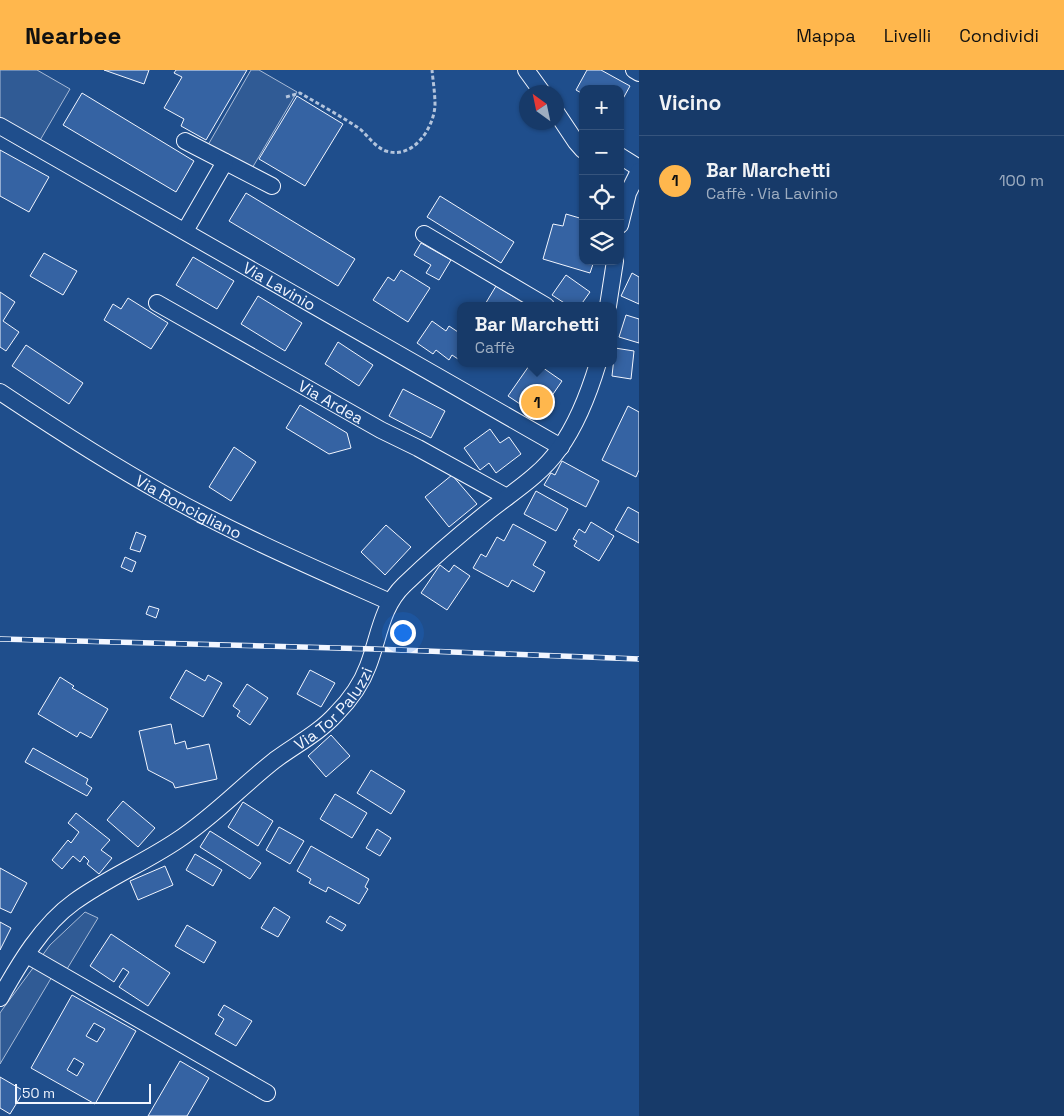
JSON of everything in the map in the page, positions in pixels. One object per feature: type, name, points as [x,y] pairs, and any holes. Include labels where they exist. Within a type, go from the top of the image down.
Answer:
[{"type":"street","points":[[526,70],[537,85]]},
{"type":"street","points":[[634,70],[639,73]]},
{"type":"street","points":[[564,117],[580,130]]},
{"type":"street","points":[[564,123],[579,145]]},
{"type":"street","name":"Via Lavinio","points":[[0,126],[561,447]]},
{"type":"street","points":[[185,140],[272,186]]},
{"type":"street","points":[[624,159],[639,170],[624,190]]},
{"type":"street","points":[[185,231],[225,162]]},
{"type":"street","points":[[424,234],[539,302]]},
{"type":"street","points":[[609,302],[614,265]]},
{"type":"street","name":"Via Ardea","points":[[157,303],[381,430],[507,497]]},
{"type":"street","name":"Via Tor Paluzzi","points":[[0,998],[27,954],[50,925],[73,902],[184,836],[263,769],[330,721],[352,696],[362,679],[374,649],[385,611],[390,602],[403,586],[446,546],[533,476],[561,447],[582,408],[597,367]]},
{"type":"street","name":"Via Roncigliano","points":[[0,392],[93,452],[164,494],[274,550],[390,602]]},
{"type":"street","points":[[27,954],[266,1093]]},
{"type":"path","points":[[286,97],[300,93],[360,130],[376,146],[398,153],[409,150],[420,140],[432,121],[435,105],[432,70]]},
{"type":"shaded area","points":[[0,70],[37,70],[70,89],[32,154],[0,135]]},
{"type":"shaded area","points":[[251,70],[259,70],[297,92],[251,170],[208,145]]},
{"type":"shaded area","points":[[85,912],[98,918],[67,969],[59,965],[0,1064],[0,1013],[50,945]]},
{"type":"building","points":[[104,70],[149,70],[144,84]]},
{"type":"building","points":[[176,70],[247,70],[206,140],[181,126],[184,119],[164,108],[182,77],[174,73]]},
{"type":"building","points":[[587,70],[601,70],[630,86],[624,97],[624,85],[579,85],[579,92],[576,90]]},
{"type":"building","points":[[82,93],[194,161],[176,192],[63,125]]},
{"type":"building","points":[[297,96],[343,124],[305,186],[259,159]]},
{"type":"building","points":[[0,150],[49,177],[29,212],[0,196]]},
{"type":"building","points":[[246,193],[355,259],[338,286],[229,221]]},
{"type":"building","points":[[440,196],[514,242],[501,263],[427,217]]},
{"type":"building","points":[[566,214],[579,218],[579,265],[593,265],[590,273],[543,259],[553,224],[563,226]]},
{"type":"building","points":[[421,243],[451,260],[439,280],[426,273],[431,265],[414,255]]},
{"type":"building","points":[[44,253],[77,271],[63,295],[30,276]]},
{"type":"building","points":[[193,257],[234,281],[217,309],[176,285]]},
{"type":"building","points":[[401,270],[430,288],[408,322],[373,300],[388,277],[394,281]]},
{"type":"building","points":[[632,273],[639,277],[639,304],[621,296]]},
{"type":"building","points":[[566,275],[590,292],[583,302],[563,302],[552,295]]},
{"type":"building","points":[[496,286],[522,302],[486,302]]},
{"type":"building","points":[[0,292],[15,302],[3,321],[19,332],[6,351],[0,347]]},
{"type":"building","points":[[258,296],[302,323],[285,351],[241,324]]},
{"type":"building","points":[[128,298],[168,323],[151,349],[104,320],[113,304],[121,309]]},
{"type":"building","points":[[626,315],[639,319],[639,343],[619,337]]},
{"type":"building","points":[[432,321],[446,331],[449,326],[457,331],[457,358],[452,355],[449,360],[436,350],[433,354],[417,343]]},
{"type":"building","points":[[338,342],[373,365],[359,386],[325,364]]},
{"type":"building","points":[[26,345],[83,383],[69,404],[12,366]]},
{"type":"building","points":[[617,348],[634,351],[631,379],[612,376],[613,367],[617,367]]},
{"type":"building","points":[[528,367],[542,367],[562,381],[538,416],[508,396]]},
{"type":"building","points":[[403,389],[445,411],[431,438],[389,416]]},
{"type":"building","points":[[300,405],[347,433],[351,448],[329,454],[286,428]]},
{"type":"building","points":[[628,406],[639,412],[639,470],[636,477],[602,460]]},
{"type":"building","points":[[490,429],[500,443],[509,437],[521,454],[496,473],[489,463],[480,470],[464,448]]},
{"type":"building","points":[[234,447],[256,462],[231,501],[209,487]]},
{"type":"building","points":[[562,461],[599,481],[586,507],[544,485],[551,473],[555,475]]},
{"type":"building","points":[[452,475],[477,504],[449,527],[425,497]]},
{"type":"building","points":[[536,491],[568,509],[556,531],[524,514]]},
{"type":"building","points":[[628,507],[639,513],[639,543],[615,530]]},
{"type":"building","points":[[591,522],[614,536],[599,561],[574,546],[577,541],[573,539],[579,529],[585,533]]},
{"type":"building","points":[[513,524],[546,542],[533,565],[545,572],[534,592],[512,580],[508,587],[473,568],[481,554],[486,557],[497,537],[504,541]]},
{"type":"building","points":[[386,525],[411,547],[385,575],[361,552]]},
{"type":"building","points":[[136,532],[146,536],[140,552],[130,549]]},
{"type":"building","points":[[125,557],[136,562],[132,572],[121,567]]},
{"type":"building","points":[[440,565],[449,572],[454,565],[470,576],[447,610],[421,593]]},
{"type":"building","points":[[149,606],[159,609],[156,618],[146,614]]},
{"type":"building","points":[[186,670],[205,681],[208,675],[222,683],[203,717],[170,698]]},
{"type":"building","points":[[310,670],[335,683],[321,707],[297,694]]},
{"type":"building","points":[[60,677],[74,686],[72,688],[108,709],[91,738],[80,732],[77,737],[38,714]]},
{"type":"building","points":[[247,684],[268,698],[250,725],[237,716],[240,711],[233,706]]},
{"type":"building","points":[[171,724],[175,744],[185,741],[187,749],[209,744],[217,779],[175,788],[173,783],[148,770],[139,731]]},
{"type":"building","points":[[331,735],[350,756],[326,777],[308,756]]},
{"type":"building","points":[[33,748],[88,779],[86,784],[92,788],[87,796],[25,762]]},
{"type":"building","points":[[371,770],[405,791],[391,814],[357,793]]},
{"type":"building","points":[[335,794],[367,813],[352,838],[320,819]]},
{"type":"building","points":[[123,801],[155,828],[138,847],[107,820]]},
{"type":"building","points":[[243,802],[273,821],[258,846],[228,827]]},
{"type":"building","points":[[76,813],[110,840],[101,850],[112,858],[99,874],[87,864],[89,861],[84,856],[80,862],[73,856],[62,869],[52,860],[68,840],[71,843],[79,832],[68,823]]},
{"type":"building","points":[[279,827],[304,841],[290,864],[266,850]]},
{"type":"building","points":[[377,829],[391,838],[380,856],[366,848]]},
{"type":"building","points":[[210,831],[261,863],[250,879],[200,847]]},
{"type":"building","points":[[311,846],[369,879],[365,887],[368,889],[359,904],[328,887],[326,892],[309,883],[311,879],[297,871]]},
{"type":"building","points":[[195,854],[222,870],[213,886],[186,870]]},
{"type":"building","points":[[165,866],[173,885],[138,900],[130,881]]},
{"type":"building","points":[[0,868],[27,883],[11,913],[0,908]]},
{"type":"building","points":[[274,907],[290,917],[278,937],[261,928]]},
{"type":"building","points":[[330,916],[346,925],[342,931],[326,922]]},
{"type":"building","points":[[0,922],[11,928],[0,950]]},
{"type":"building","points":[[187,925],[216,942],[204,963],[175,946]]},
{"type":"building","points":[[111,934],[170,973],[148,1006],[119,987],[129,972],[123,968],[114,982],[90,966]]},
{"type":"building","points":[[72,995],[136,1031],[95,1104],[31,1068]],"holes":[[[94,1023],[105,1029],[97,1042],[86,1036]],[[74,1058],[84,1064],[77,1076],[67,1070]]]},
{"type":"building","points":[[224,1005],[252,1021],[236,1046],[215,1034],[224,1019],[218,1015]]},
{"type":"building","points":[[180,1061],[209,1078],[187,1116],[148,1116]]},
{"type":"building","points":[[0,1077],[24,1091],[10,1114],[0,1108]]},
{"type":"railway","points":[[0,639],[374,649],[639,659]]},
{"type":"place","name":"Bar Marchetti","points":[[537,402]]}]
